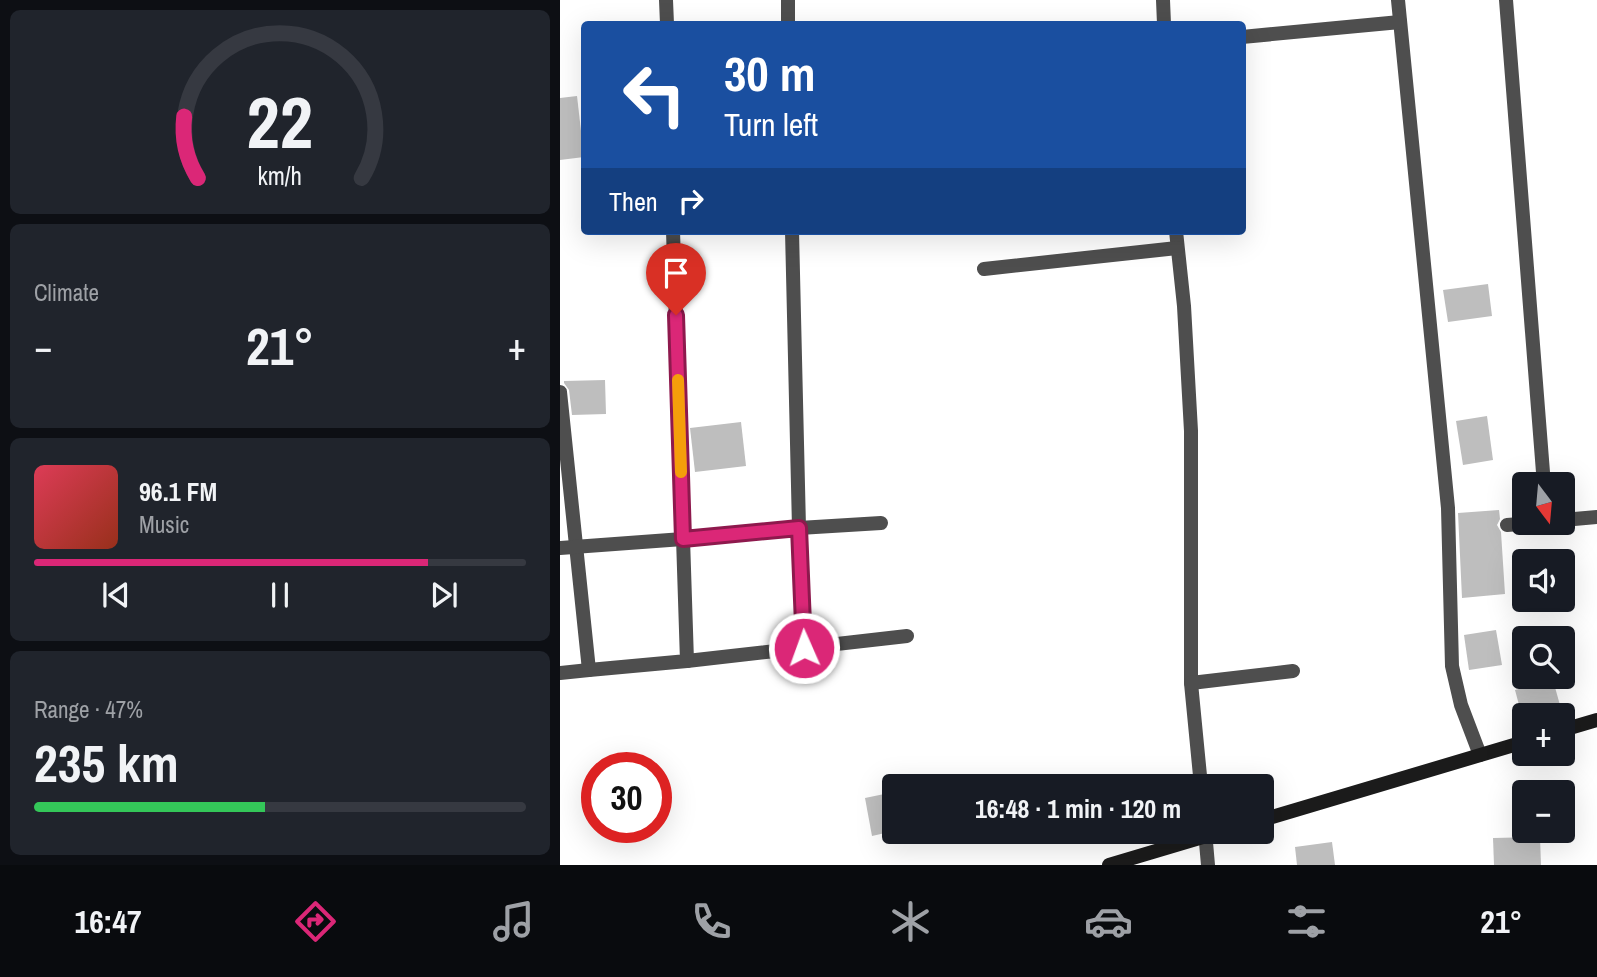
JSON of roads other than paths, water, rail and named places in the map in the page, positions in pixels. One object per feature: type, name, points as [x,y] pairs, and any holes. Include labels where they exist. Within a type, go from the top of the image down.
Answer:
[{"type":"street","points":[[666,0],[667,21]]},
{"type":"street","points":[[788,0],[788,21]]},
{"type":"street","points":[[1163,0],[1164,21]]},
{"type":"street","points":[[1398,0],[1448,508],[1452,666],[1461,705],[1480,755]]},
{"type":"street","points":[[1506,0],[1543,472]]},
{"type":"street","points":[[1246,37],[1400,22]]},
{"type":"street","points":[[673,235],[687,661]]},
{"type":"street","points":[[792,235],[804,648]]},
{"type":"street","points":[[1176,235],[1184,306],[1191,431],[1191,683],[1200,774]]},
{"type":"street","points":[[984,269],[1177,248]]},
{"type":"street","points":[[560,392],[589,670]]},
{"type":"street","points":[[1575,519],[1597,517]]},
{"type":"street","points":[[560,548],[881,523]]},
{"type":"street","points":[[1507,525],[1512,525]]},
{"type":"street","points":[[560,673],[907,636]]},
{"type":"street","points":[[1191,683],[1293,671]]},
{"type":"street","points":[[1575,726],[1597,720]]},
{"type":"street","points":[[1274,816],[1512,746]]},
{"type":"street","points":[[1110,865],[1174,844]]},
{"type":"street","points":[[1206,844],[1208,865]]}]
